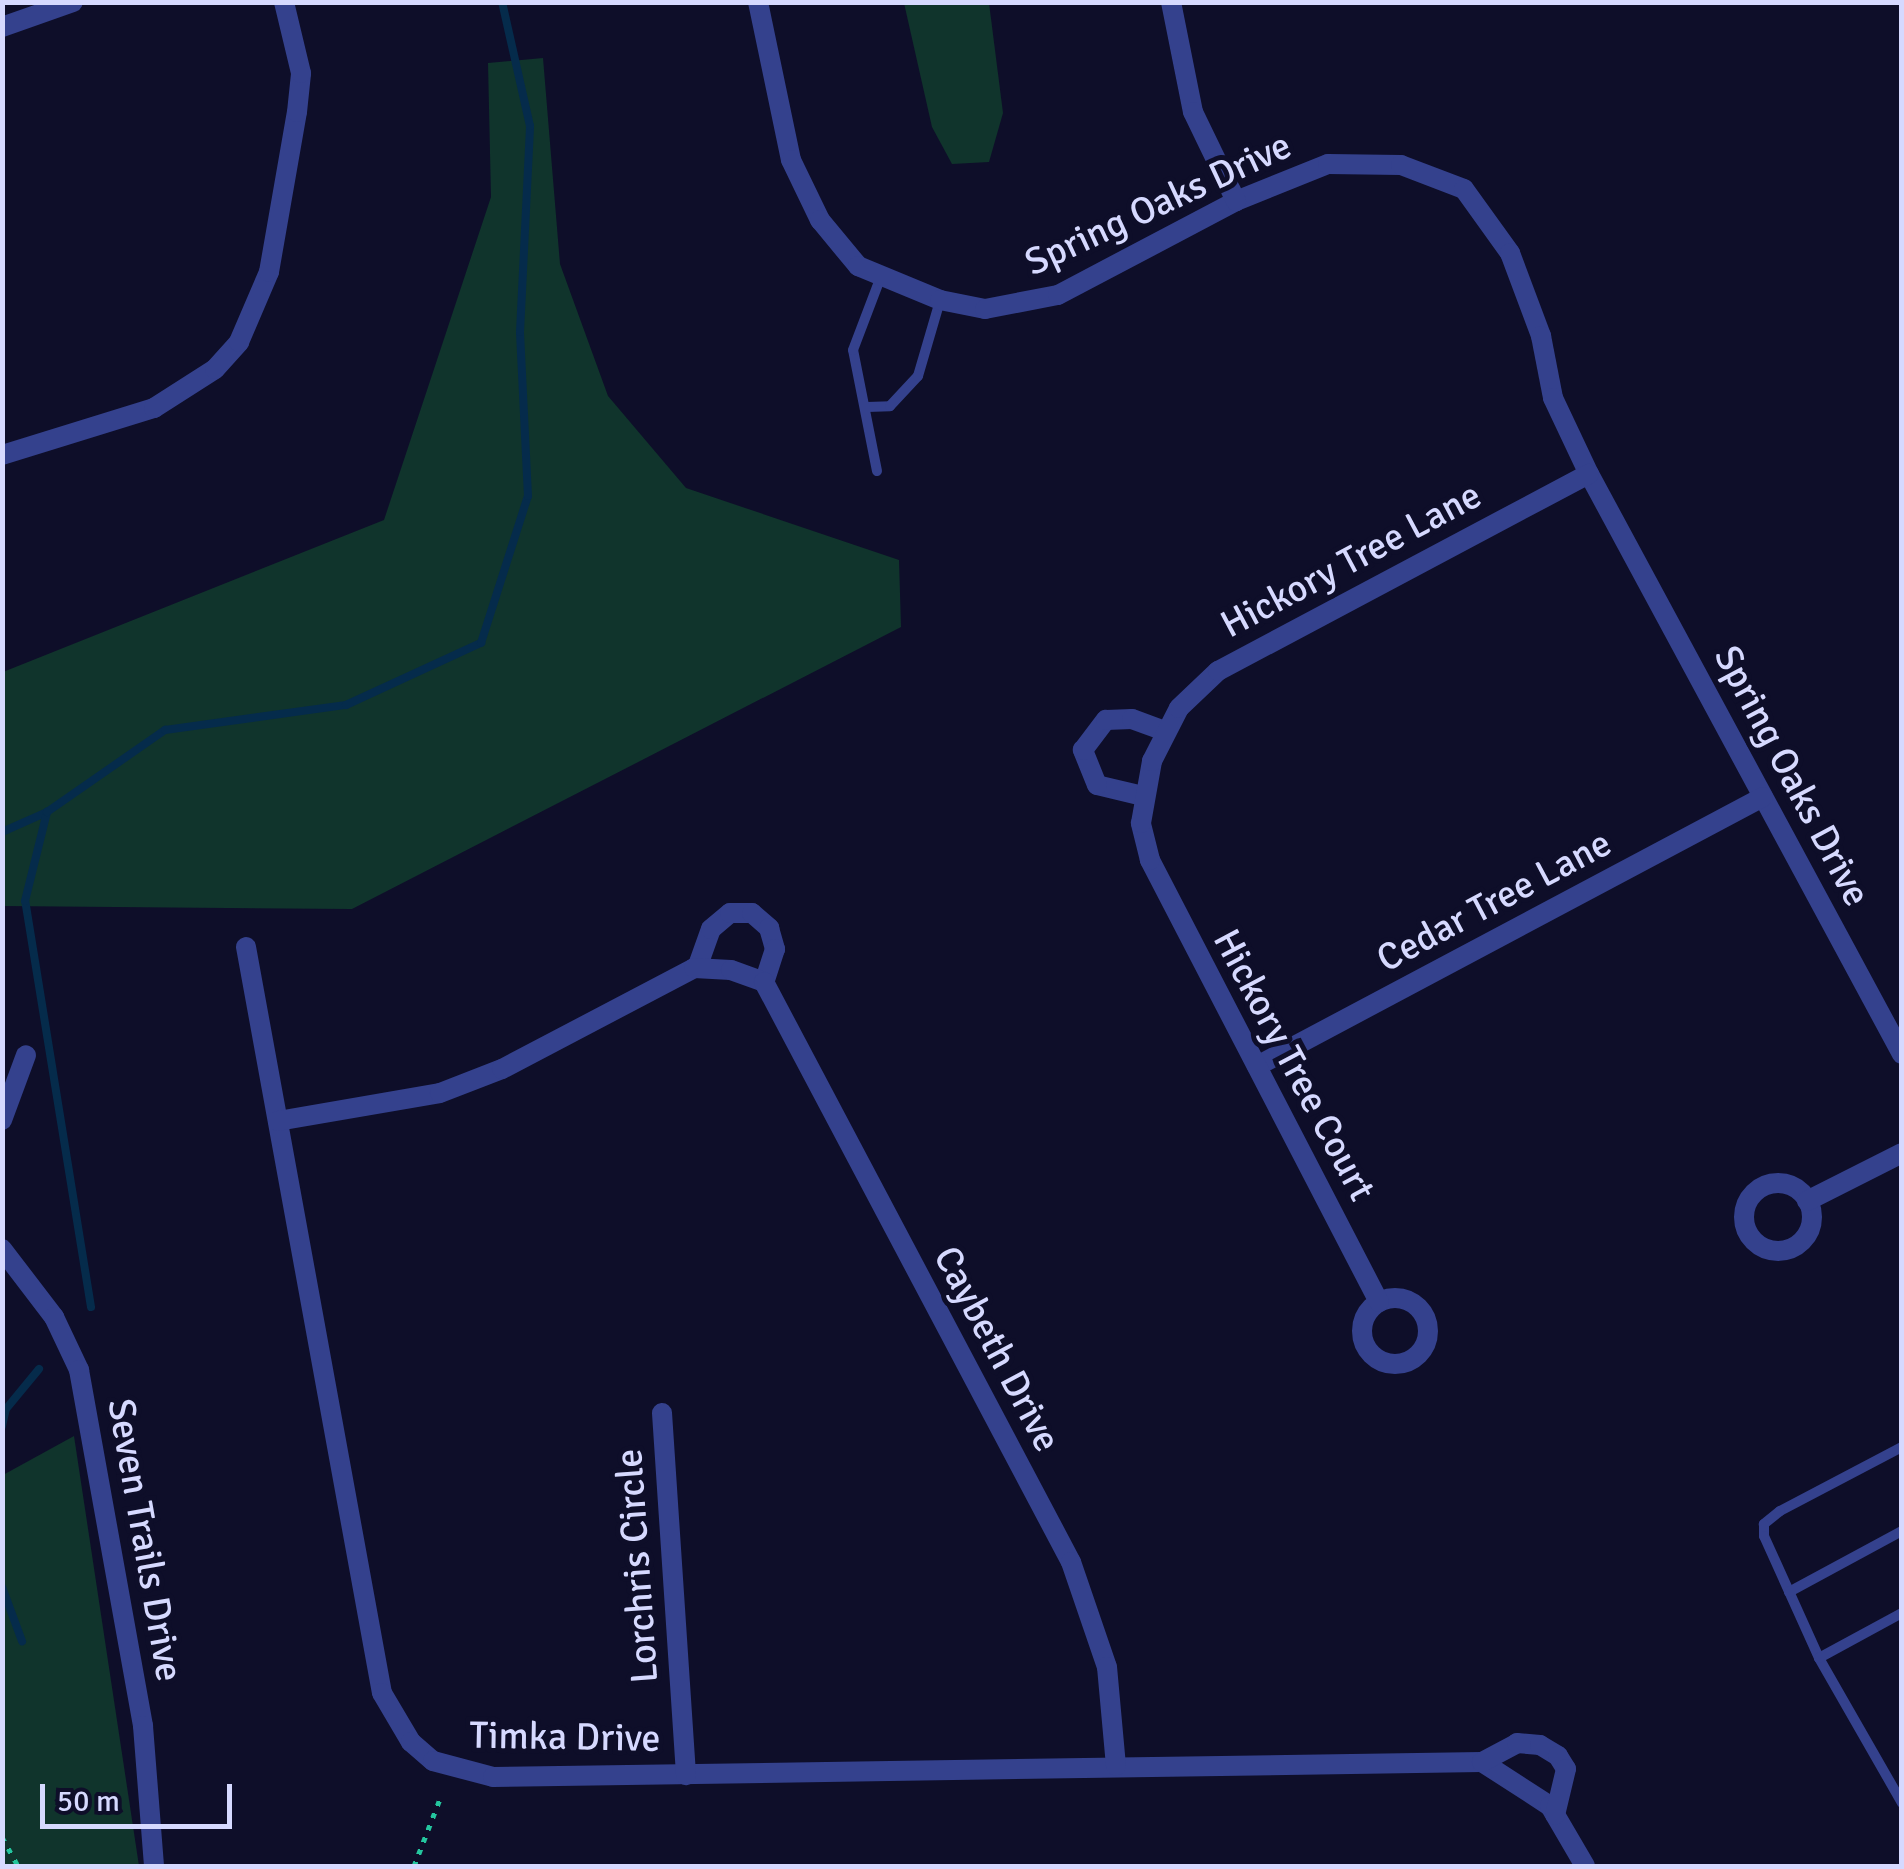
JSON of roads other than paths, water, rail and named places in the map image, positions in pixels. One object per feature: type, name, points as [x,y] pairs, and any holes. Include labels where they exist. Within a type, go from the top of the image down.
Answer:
[{"type":"street","points":[[2,28],[73,2]]},
{"type":"street","points":[[2,455],[154,408],[215,370],[239,342],[269,272],[297,112],[300,74],[284,2]]},
{"type":"street","name":"Spring Oaks Drive","points":[[758,2],[802,188],[836,245],[880,279],[940,300],[985,309],[1058,295],[1236,201],[1328,164],[1364,162],[1431,172],[1464,189],[1510,253],[1541,336],[1553,398],[1589,474],[1902,1054]]},
{"type":"street","points":[[1170,2],[1193,112],[1236,201]]},
{"type":"street","name":"Hickory Tree Lane","points":[[1150,860],[1143,796],[1163,730],[1218,671],[1589,474]]},
{"type":"street","points":[[1143,796],[1097,785],[1083,750],[1106,720],[1132,719],[1163,730]]},
{"type":"street","name":"Cedar Tree Lane","points":[[1258,1066],[1763,797]]},
{"type":"street","name":"Hickory Tree Court","points":[[1150,860],[1379,1302]]},
{"type":"street","points":[[278,1120],[440,1093],[502,1069],[697,968],[731,970],[764,982],[774,949],[769,928],[752,913],[730,913],[712,929],[697,968]]},
{"type":"street","name":"Timka Drive","points":[[246,947],[382,1693],[411,1742],[458,1773],[686,1774],[1482,1762],[1520,1781],[1555,1815],[1586,1866]]},
{"type":"street","name":"Caybeth Drive","points":[[764,982],[1071,1562],[1107,1668],[1116,1766]]},
{"type":"street","points":[[2,1120],[26,1054]]},
{"type":"street","points":[[1807,1200],[1902,1153]]},
{"type":"street","name":"Seven Trails Drive","points":[[2,1249],[54,1316],[79,1370],[142,1726],[154,1866]]},
{"type":"street","name":"Lorchris Circle","points":[[662,1412],[686,1774]]},
{"type":"street","name":"Timka Drive","points":[[1482,1762],[1517,1743],[1540,1745],[1558,1756],[1566,1769],[1555,1815]]},
{"type":"lane","points":[[876,471],[867,407],[854,379],[852,350],[880,279]]},
{"type":"lane","points":[[867,407],[890,406],[918,376],[940,300]]},
{"type":"lane","points":[[1902,1447],[1764,1524],[1819,1658],[1902,1804]]},
{"type":"lane","points":[[1789,1592],[1902,1531]]},
{"type":"lane","points":[[1819,1658],[1902,1612]]},
{"type":"waterway","points":[[91,1307],[25,901],[47,812],[165,730],[346,705],[481,643],[528,496],[520,332],[530,126],[502,2]]},
{"type":"waterway","points":[[2,832],[47,812]]},
{"type":"waterway","points":[[2,1426],[6,1409],[39,1369]]},
{"type":"waterway","points":[[2,1587],[22,1641]]}]
